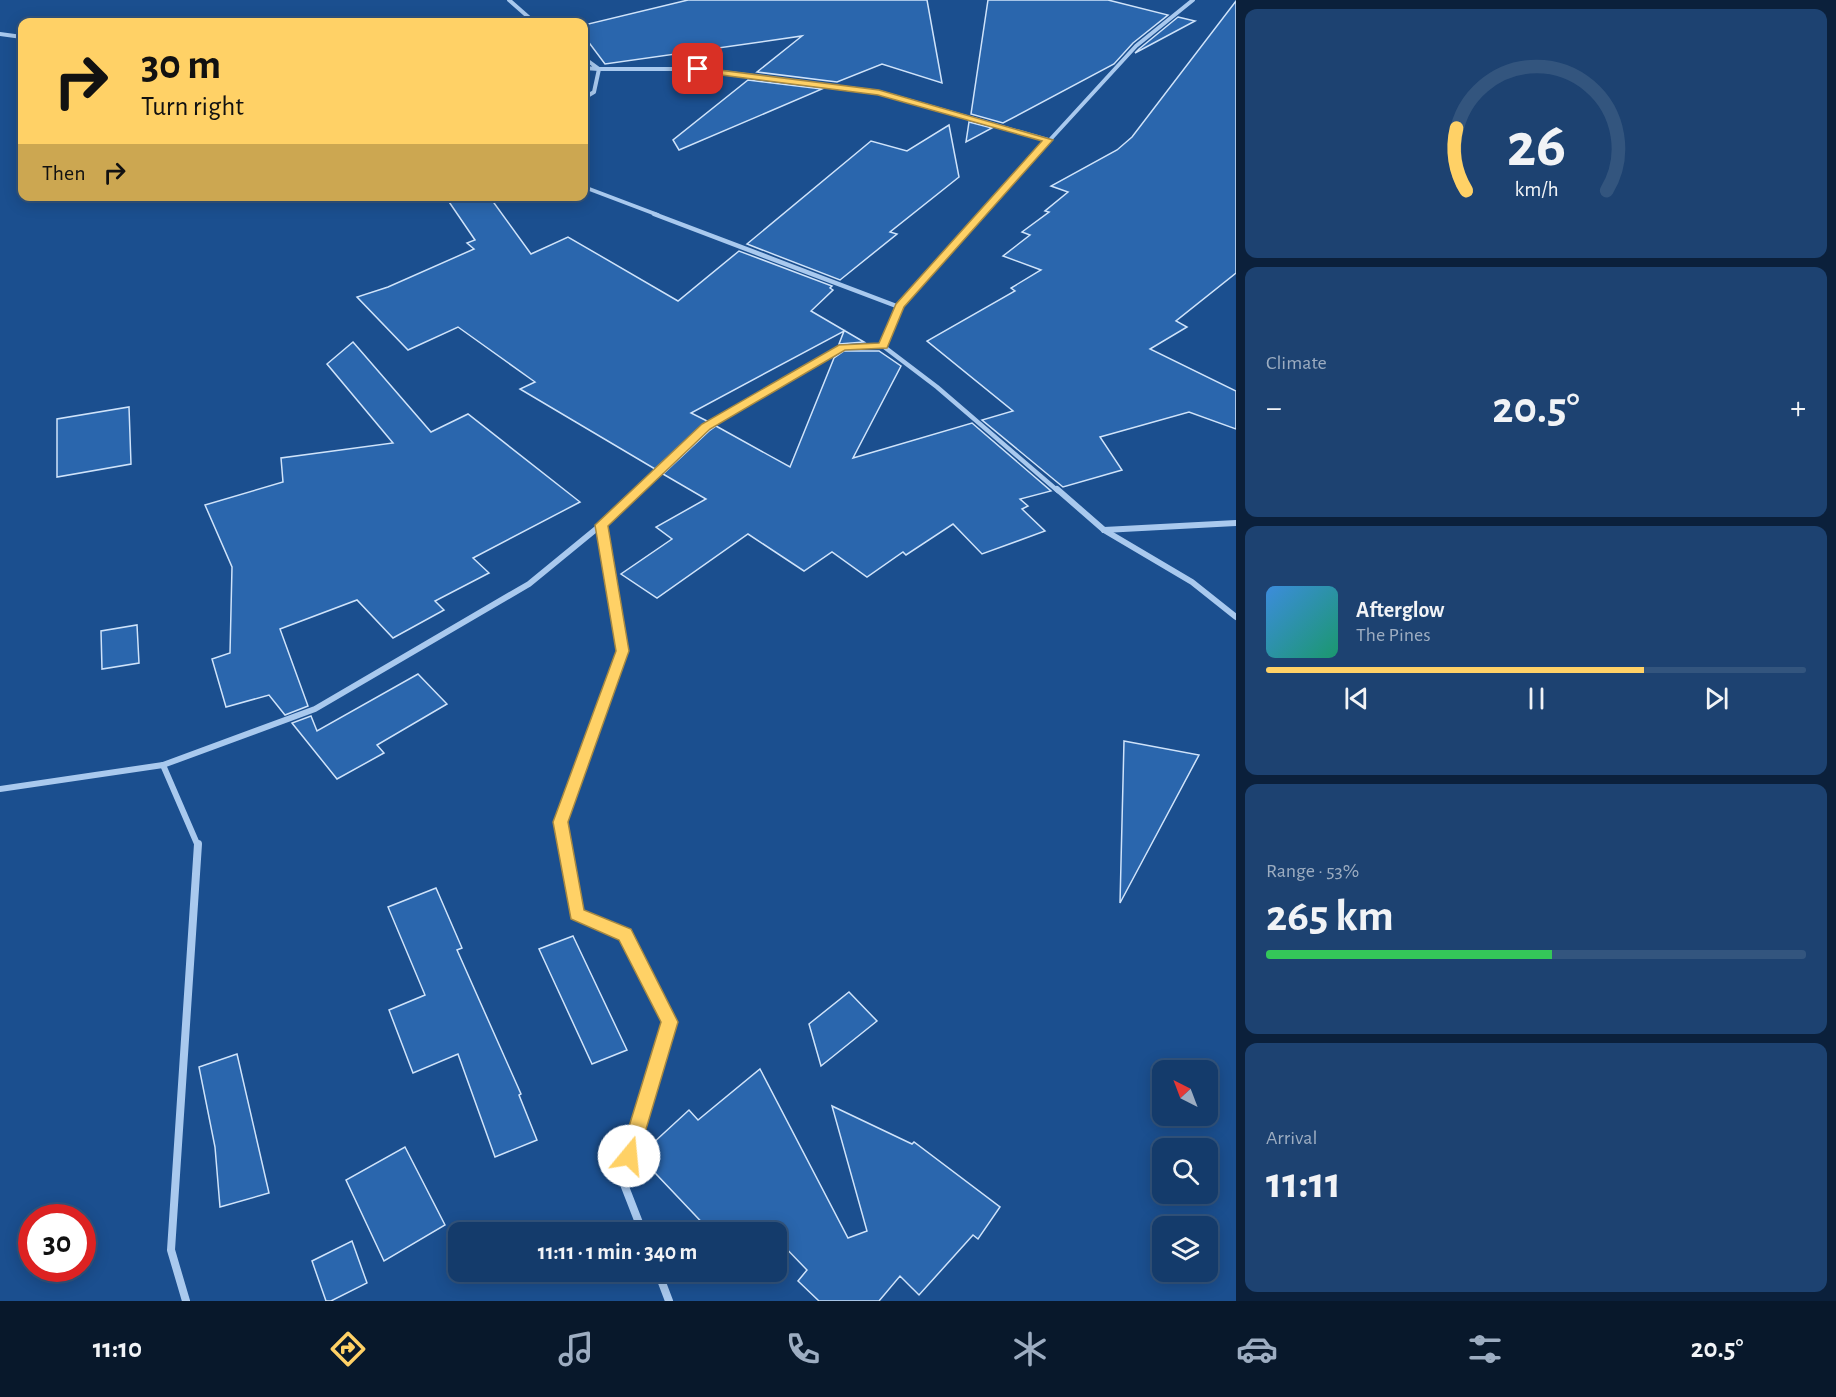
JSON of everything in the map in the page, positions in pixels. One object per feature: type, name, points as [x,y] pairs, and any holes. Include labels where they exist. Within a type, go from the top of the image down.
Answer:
[{"type":"street","points":[[509,0],[529,18]]},
{"type":"street","points":[[884,346],[899,307],[1048,140],[1136,46],[1193,0]]},
{"type":"street","points":[[0,34],[18,36]]},
{"type":"street","points":[[588,61],[599,69]]},
{"type":"street","points":[[588,68],[698,69],[879,92],[1048,140]]},
{"type":"street","points":[[588,96],[594,92],[599,69]]},
{"type":"street","points":[[588,189],[899,307]]},
{"type":"street","points":[[0,789],[163,765],[315,709],[529,584],[602,525],[706,427],[843,347],[884,346],[937,387],[1104,530],[1192,582],[1236,617]]},
{"type":"street","points":[[1104,530],[1236,523]]},
{"type":"street","points":[[602,525],[623,651],[560,822],[577,914],[625,934],[669,1022],[622,1179],[639,1222]]},
{"type":"street","points":[[163,765],[198,845],[171,1250],[186,1301]]},
{"type":"street","points":[[662,1282],[669,1301]]},
{"type":"building","points":[[688,0],[927,0],[942,83],[882,64],[837,82],[757,72],[802,36],[605,64],[588,41],[588,24]]},
{"type":"building","points":[[988,0],[1108,0],[1168,15],[1133,43],[1114,64],[1003,123],[971,114]]},
{"type":"building","points":[[1236,1],[1236,273],[1176,321],[1187,327],[1150,349],[1236,391],[1236,429],[1189,412],[1100,437],[1122,470],[1063,487],[982,420],[1013,411],[927,341],[1015,291],[1011,288],[1041,270],[1003,256],[1030,235],[1022,232],[1049,212],[1045,211],[1068,192],[1051,186],[1117,150],[1132,137]]},
{"type":"building","points":[[1178,17],[1195,21],[1135,53],[1139,49]]},
{"type":"building","points":[[748,80],[822,89],[679,150],[673,140]]},
{"type":"building","points":[[969,122],[992,128],[966,142]]},
{"type":"building","points":[[949,125],[959,177],[890,232],[897,234],[840,280],[747,244],[871,141],[907,151]]},
{"type":"building","points":[[448,201],[493,201],[531,254],[568,237],[678,301],[739,251],[832,286],[830,288],[833,290],[811,311],[864,342],[839,344],[844,331],[691,413],[707,421],[655,469],[520,389],[535,382],[458,327],[408,350],[357,297],[388,287],[474,249],[467,243],[475,240]]},
{"type":"building","points":[[353,342],[431,432],[468,414],[580,502],[473,558],[489,573],[435,601],[444,610],[393,638],[357,600],[280,629],[308,706],[285,715],[269,695],[226,707],[212,659],[230,653],[232,567],[205,505],[283,482],[281,458],[393,443],[327,364]]},
{"type":"building","points":[[844,351],[879,351],[901,366],[853,458],[972,423],[1051,491],[1020,499],[1028,506],[1022,509],[1045,531],[982,554],[953,524],[906,555],[903,552],[867,577],[832,552],[804,571],[748,534],[657,598],[621,574],[672,539],[656,527],[706,499],[663,474],[716,426],[790,467],[834,358]]},
{"type":"building","points":[[129,407],[131,464],[57,477],[57,419]]},
{"type":"building","points":[[137,625],[139,663],[102,669],[101,631]]},
{"type":"building","points":[[418,674],[447,704],[377,745],[384,753],[337,779],[292,723],[311,716],[317,731]]},
{"type":"building","points":[[1124,741],[1199,755],[1120,903]]},
{"type":"building","points":[[436,888],[462,948],[457,950],[521,1094],[519,1095],[537,1140],[495,1157],[458,1054],[413,1073],[389,1010],[425,995],[388,907]]},
{"type":"building","points":[[573,936],[627,1050],[592,1064],[539,949]]},
{"type":"building","points":[[849,992],[877,1021],[821,1066],[809,1024]]},
{"type":"building","points":[[237,1054],[269,1193],[220,1207],[215,1147],[199,1067]]},
{"type":"building","points":[[760,1069],[848,1238],[867,1231],[832,1106],[912,1144],[914,1142],[1000,1207],[978,1239],[973,1235],[919,1295],[900,1276],[879,1301],[819,1301],[798,1281],[807,1270],[787,1249],[787,1222],[702,1222],[639,1156],[689,1110],[698,1120]]},
{"type":"building","points":[[405,1147],[445,1225],[384,1261],[346,1180]]},
{"type":"building","points":[[352,1241],[367,1283],[331,1301],[326,1301],[312,1261]]},
{"type":"route","points":[[629,1156],[669,1022],[625,934],[577,914],[560,822],[623,651],[602,525],[688,441],[706,427],[843,347],[884,346],[899,307],[1048,140],[879,92],[698,69]]}]
